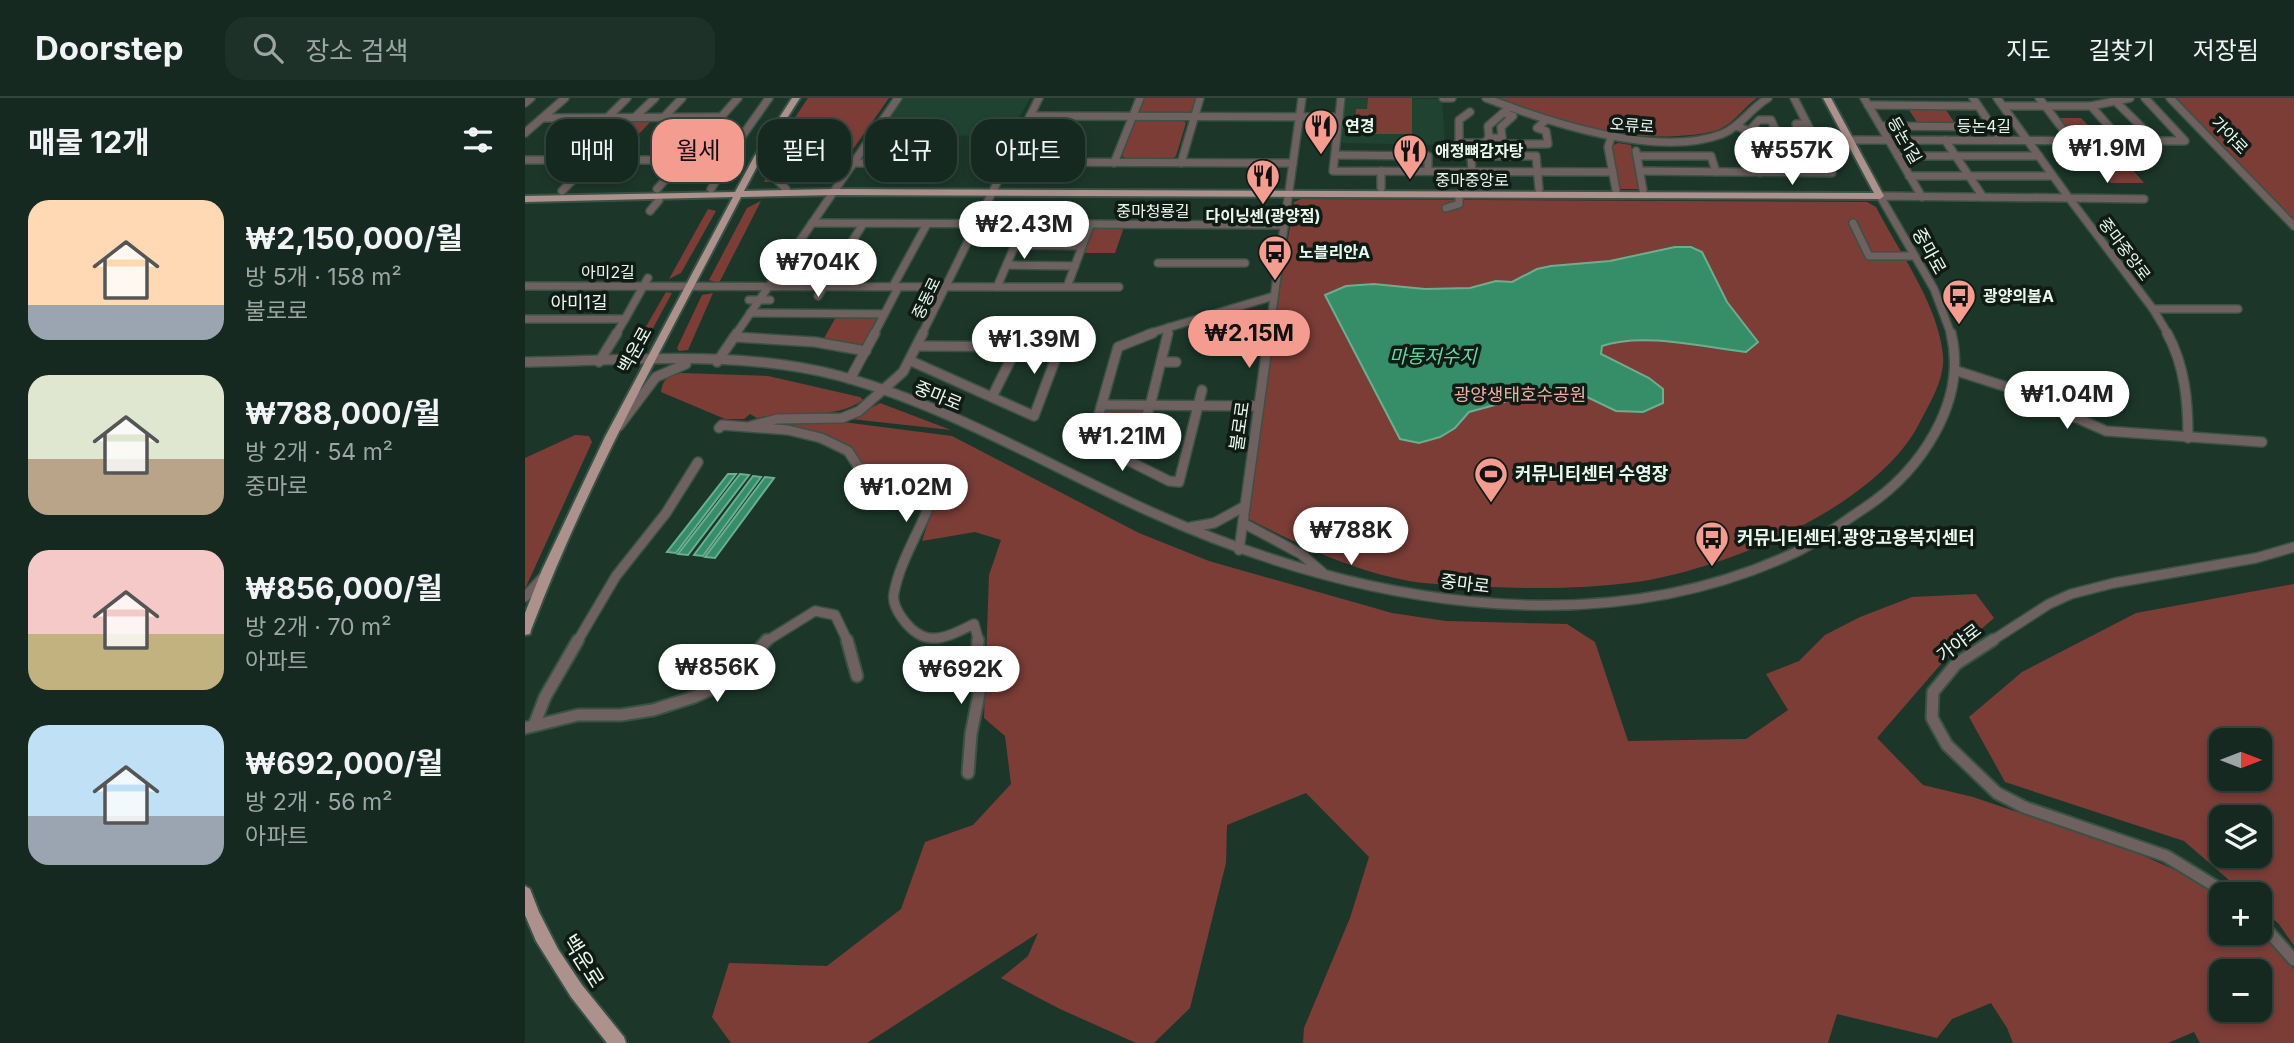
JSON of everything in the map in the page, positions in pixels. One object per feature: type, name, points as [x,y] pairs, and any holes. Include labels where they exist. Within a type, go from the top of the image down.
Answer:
[{"type":"main road","name":"백운로","points":[[525,631],[529,610],[610,437],[777,125],[796,98]]},
{"type":"main road","name":"중마로","points":[[1827,98],[1879,194]]},
{"type":"main road","name":"중마중앙로","points":[[1289,191],[1381,188],[1879,194]]},
{"type":"main road","points":[[525,191],[711,189],[741,192]]},
{"type":"main road","name":"중마중앙로","points":[[784,192],[993,190],[1879,194]]},
{"type":"main road","points":[[525,199],[784,192]]},
{"type":"main road","points":[[525,199],[659,200],[699,195]]},
{"type":"main road","name":"백운로","points":[[525,894],[531,914],[578,996],[618,1043]]},
{"type":"street","points":[[525,103],[531,98]]},
{"type":"street","points":[[525,134],[565,98]]},
{"type":"street","points":[[608,117],[627,98]]},
{"type":"street","points":[[635,117],[655,98]]},
{"type":"street","points":[[664,117],[682,98]]},
{"type":"street","points":[[543,118],[721,117],[738,98]]},
{"type":"street","points":[[711,189],[740,139],[769,98]]},
{"type":"street","points":[[717,362],[898,98]]},
{"type":"street","name":"중동로","points":[[1028,119],[1039,98]]},
{"type":"street","points":[[1114,163],[1140,98]]},
{"type":"street","points":[[1181,163],[1200,98]]},
{"type":"street","name":"불로로","points":[[1239,550],[1302,98]]},
{"type":"street","points":[[1341,98],[1333,171],[1613,172]]},
{"type":"street","points":[[1443,98],[1453,98]]},
{"type":"street","name":"오류로","points":[[1486,98],[1573,130],[1633,140],[1706,139],[1724,134],[1736,127],[1752,108],[1768,98]]},
{"type":"street","points":[[1640,172],[1832,173],[1794,98]]},
{"type":"street","name":"등논1길","points":[[1864,98],[1921,197]]},
{"type":"street","points":[[1973,98],[2001,140]]},
{"type":"street","points":[[1997,98],[2069,198],[2144,199]]},
{"type":"street","points":[[2039,98],[2071,140]]},
{"type":"street","points":[[2003,106],[2091,106],[2130,98]]},
{"type":"street","name":"등논4길","points":[[1851,139],[2185,141],[2145,98]]},
{"type":"street","name":"가야로","points":[[2170,98],[2294,226]]},
{"type":"street","points":[[2115,100],[2155,140]]},
{"type":"street","points":[[1868,106],[1978,106]]},
{"type":"street","points":[[2091,106],[2121,140],[2123,147],[2103,147]]},
{"type":"street","points":[[1489,138],[1488,126],[1510,107]]},
{"type":"street","points":[[1470,112],[1459,120],[1459,143],[1484,143],[1489,138],[1502,138]]},
{"type":"street","points":[[1502,113],[1513,116],[1501,127],[1503,144],[1548,144],[1546,131],[1537,128]]},
{"type":"street","points":[[1030,116],[1339,117]]},
{"type":"street","points":[[1537,144],[1534,131],[1546,120]]},
{"type":"street","points":[[1736,127],[1749,131],[1759,120],[1771,120],[1783,145],[1806,145],[1796,124],[1807,124]]},
{"type":"street","points":[[1881,126],[1992,127]]},
{"type":"street","points":[[1611,138],[1608,147],[1616,190]]},
{"type":"street","points":[[1633,140],[1643,190]]},
{"type":"street","points":[[1945,140],[1983,197]]},
{"type":"street","points":[[1768,142],[1781,142]]},
{"type":"street","points":[[1335,155],[1428,156],[1428,171]]},
{"type":"street","points":[[1472,172],[1471,156],[1537,156],[1539,190]]},
{"type":"street","points":[[1637,156],[1710,156],[1716,172]]},
{"type":"street","points":[[1898,156],[2039,156]]},
{"type":"street","points":[[1760,173],[1754,157],[1824,157]]},
{"type":"street","points":[[525,160],[546,160]]},
{"type":"street","points":[[853,163],[865,163]]},
{"type":"street","points":[[1085,163],[1293,163]]},
{"type":"street","points":[[1381,171],[1381,188]]},
{"type":"street","points":[[1909,176],[2052,176]]},
{"type":"street","points":[[562,191],[571,182]]},
{"type":"street","points":[[657,190],[664,182]]},
{"type":"street","points":[[778,182],[784,192]]},
{"type":"street","name":"중동로","points":[[749,426],[782,416],[845,417],[884,391],[911,361],[997,182]]},
{"type":"street","points":[[1446,208],[1459,204],[1458,194]]},
{"type":"street","name":"중마중앙로","points":[[1879,194],[1921,197],[2069,198],[2170,335],[2183,365],[2187,387],[2188,438]]},
{"type":"street","name":"중마로","points":[[525,362],[717,362],[784,366],[850,379],[965,423],[1239,550],[1327,576],[1398,591],[1500,605],[1544,606],[1639,598],[1698,588],[1763,566],[1798,550],[1858,514],[1901,480],[1932,438],[1949,405],[1957,371],[1954,340],[1948,322],[1879,194]]},
{"type":"street","points":[[650,211],[659,200]]},
{"type":"street","name":"중마청룡길","points":[[812,223],[1284,225]]},
{"type":"street","points":[[1853,223],[1869,256],[1913,256]]},
{"type":"street","points":[[818,296],[863,224]]},
{"type":"street","points":[[850,379],[927,224]]},
{"type":"street","points":[[997,287],[1024,224]]},
{"type":"street","points":[[1067,287],[1090,225]]},
{"type":"street","points":[[1015,245],[1082,246]]},
{"type":"street","points":[[1158,263],[1245,263]]},
{"type":"street","points":[[1007,265],[1075,266]]},
{"type":"street","points":[[554,286],[561,278]]},
{"type":"street","points":[[625,319],[646,282]]},
{"type":"street","name":"아미2길","points":[[525,286],[646,282],[691,286],[824,286],[894,291]]},
{"type":"street","points":[[737,295],[743,286]]},
{"type":"street","points":[[885,296],[894,291],[947,286],[1119,287]]},
{"type":"street","points":[[1202,390],[1179,482],[1169,481],[1091,442],[1118,347],[1169,327],[1274,296]]},
{"type":"street","points":[[748,300],[770,300]]},
{"type":"street","points":[[2153,309],[2238,309]]},
{"type":"street","points":[[751,313],[884,314]]},
{"type":"street","points":[[1208,315],[1218,330]]},
{"type":"street","name":"아미1길","points":[[525,319],[625,319]]},
{"type":"street","name":"아미1길","points":[[600,362],[625,319]]},
{"type":"street","points":[[1131,461],[1150,406],[1169,327]]},
{"type":"street","points":[[734,337],[815,342],[866,351]]},
{"type":"street","points":[[911,361],[1034,416],[1060,347],[918,346]]},
{"type":"street","points":[[992,397],[1017,347]]},
{"type":"street","points":[[610,437],[656,377],[690,362]]},
{"type":"street","points":[[1161,362],[1176,362]]},
{"type":"street","points":[[1957,371],[2010,388],[2098,429],[2120,434],[2262,442]]},
{"type":"street","points":[[1102,405],[1259,406]]},
{"type":"street","points":[[719,428],[722,425],[749,426],[830,440],[850,453],[869,483],[922,500],[927,511],[892,598],[901,617],[916,636],[934,640],[974,624],[979,643],[976,671],[979,694],[971,734],[968,773]]},
{"type":"street","points":[[530,726],[616,576],[666,513],[698,462]]},
{"type":"street","points":[[1245,506],[1243,523],[1301,554],[1327,576]]},
{"type":"street","points":[[1183,526],[1199,528],[1245,506]]},
{"type":"street","name":"가야로","points":[[2209,882],[2166,856],[2024,807],[1997,793],[1947,745],[1932,718],[1933,692],[1956,664],[2049,604],[2071,594],[2114,583],[2256,558],[2294,547]]},
{"type":"street","points":[[525,597],[548,570]]},
{"type":"street","points":[[530,726],[578,715],[621,715],[653,710],[694,696],[732,680],[758,648],[776,633],[815,611],[835,615],[848,643],[857,676]]},
{"type":"street","points":[[2272,935],[2294,960]]},
{"type":"shaded area","points":[[903,98],[1030,98],[1018,119],[971,119],[971,136],[957,136],[957,119],[889,119]]},
{"type":"shaded area","points":[[1344,98],[1442,99],[1445,145],[1342,143]]},
{"type":"green space","points":[[808,98],[889,98],[874,119],[865,119],[865,132],[851,152],[851,119],[794,119]]},
{"type":"green space","points":[[1144,98],[1198,98],[1194,113],[1189,115],[1139,113]]},
{"type":"green space","points":[[1368,98],[1412,98],[1412,134],[1366,134],[1366,120],[1355,120],[1356,109],[1367,109]]},
{"type":"green space","points":[[1496,98],[1757,98],[1720,129],[1694,135],[1653,136],[1585,128]]},
{"type":"green space","points":[[2175,98],[2294,98],[2294,221]]},
{"type":"green space","points":[[1907,107],[1944,107],[1956,125],[1919,125]]},
{"type":"green space","points":[[654,118],[638,135],[638,119],[613,119]]},
{"type":"green space","points":[[2057,118],[2081,118],[2088,125],[2105,125],[2114,136],[2089,138],[2083,132],[2068,132]]},
{"type":"green space","points":[[1141,119],[1181,119],[1186,123],[1176,156],[1172,159],[1127,159],[1122,156],[1135,122]]},
{"type":"green space","points":[[1618,143],[1631,145],[1642,189],[1616,189],[1612,146]]},
{"type":"green space","points":[[2084,150],[2116,150],[2144,183],[2111,183]]},
{"type":"green space","name":"광양생태호수공원","points":[[1301,199],[1867,202],[1876,207],[1934,317],[1943,355],[1940,381],[1921,420],[1901,451],[1872,480],[1837,506],[1797,528],[1755,548],[1713,563],[1636,582],[1546,588],[1421,583],[1365,570],[1303,546],[1243,516],[1294,202]]},
{"type":"green space","points":[[761,201],[719,283],[709,280],[747,208]]},
{"type":"green space","points":[[708,209],[716,211],[681,273],[669,279]]},
{"type":"green space","points":[[1120,227],[1123,230],[1115,253],[1082,253],[1091,229]]},
{"type":"green space","points":[[666,292],[672,293],[644,345],[633,349]]},
{"type":"green space","points":[[713,293],[688,350],[679,351],[677,348],[702,295]]},
{"type":"green space","points":[[836,317],[877,320],[862,346],[823,340]]},
{"type":"green space","points":[[681,373],[768,376],[860,397],[863,400],[851,407],[825,413],[757,418],[750,414],[744,419],[725,419],[661,392],[667,378]]},
{"type":"green space","points":[[880,403],[951,430],[851,419]]},
{"type":"green space","points":[[1110,409],[1143,410],[1145,413],[1131,452],[1125,455],[1096,441],[1105,412]]},
{"type":"green space","points":[[772,420],[843,422],[952,436],[1139,533],[1209,561],[1392,613],[1446,621],[1567,624],[1595,642],[1628,741],[1746,739],[1788,710],[1766,674],[1799,661],[1825,635],[1860,617],[1912,597],[1976,594],[1994,618],[1941,664],[1877,738],[1923,785],[1973,797],[2137,853],[2182,873],[2209,890],[2209,945],[2272,945],[2294,969],[2294,1043],[2200,1043],[2194,1032],[2168,1043],[2013,1043],[1991,1003],[1952,1019],[1937,1038],[1837,1014],[1828,1043],[1303,1043],[1304,1028],[1350,918],[1369,857],[1306,793],[1227,825],[1226,863],[1190,1008],[1154,1043],[1136,1043],[1060,1009],[1001,978],[1028,956],[1038,933],[867,1043],[731,1043],[712,1017],[729,963],[827,966],[901,909],[925,842],[973,825],[1011,784],[1005,736],[984,718],[989,575],[1001,540],[975,532],[922,541],[932,510],[925,496],[871,481],[862,464],[840,443],[827,436],[796,428],[761,424]]},
{"type":"green space","points":[[575,435],[589,436],[592,442],[525,589],[525,458]]},
{"type":"green space","points":[[2294,584],[2294,946],[2272,918],[2272,882],[2231,882],[2215,868],[2272,868],[2272,805],[2209,805],[2209,863],[2184,841],[2005,782],[1969,717],[2022,672],[2136,613]]},
{"type":"water","name":"마동저수지","points":[[1675,247],[1691,247],[1702,252],[1727,302],[1758,342],[1746,352],[1654,340],[1618,342],[1602,346],[1601,354],[1649,378],[1663,389],[1663,403],[1643,412],[1616,411],[1585,396],[1527,391],[1502,403],[1469,412],[1455,428],[1440,437],[1419,443],[1400,439],[1325,295],[1346,286],[1374,284],[1425,289],[1470,288],[1496,281],[1512,282],[1537,269],[1551,266],[1610,261]]},
{"type":"water","points":[[728,474],[736,474],[676,553],[667,552]]},
{"type":"water","points":[[740,474],[749,475],[688,555],[678,554]]},
{"type":"water","points":[[753,476],[761,477],[703,556],[694,555]]},
{"type":"water","points":[[765,477],[774,478],[715,558],[705,557]]},
{"type":"place","name":"연경","points":[[1321,156]]},
{"type":"place","name":"애정뼈감자탕","points":[[1410,181]]},
{"type":"place","name":"다이닝센(광양점)","points":[[1263,206]]},
{"type":"place","name":"노블리안A","points":[[1275,282]]},
{"type":"place","name":"광양의봄A","points":[[1959,326]]},
{"type":"place","name":"커뮤니티센터 수영장","points":[[1491,504]]},
{"type":"place","name":"커뮤니티센터.광양고용복지센터","points":[[1712,568]]}]
